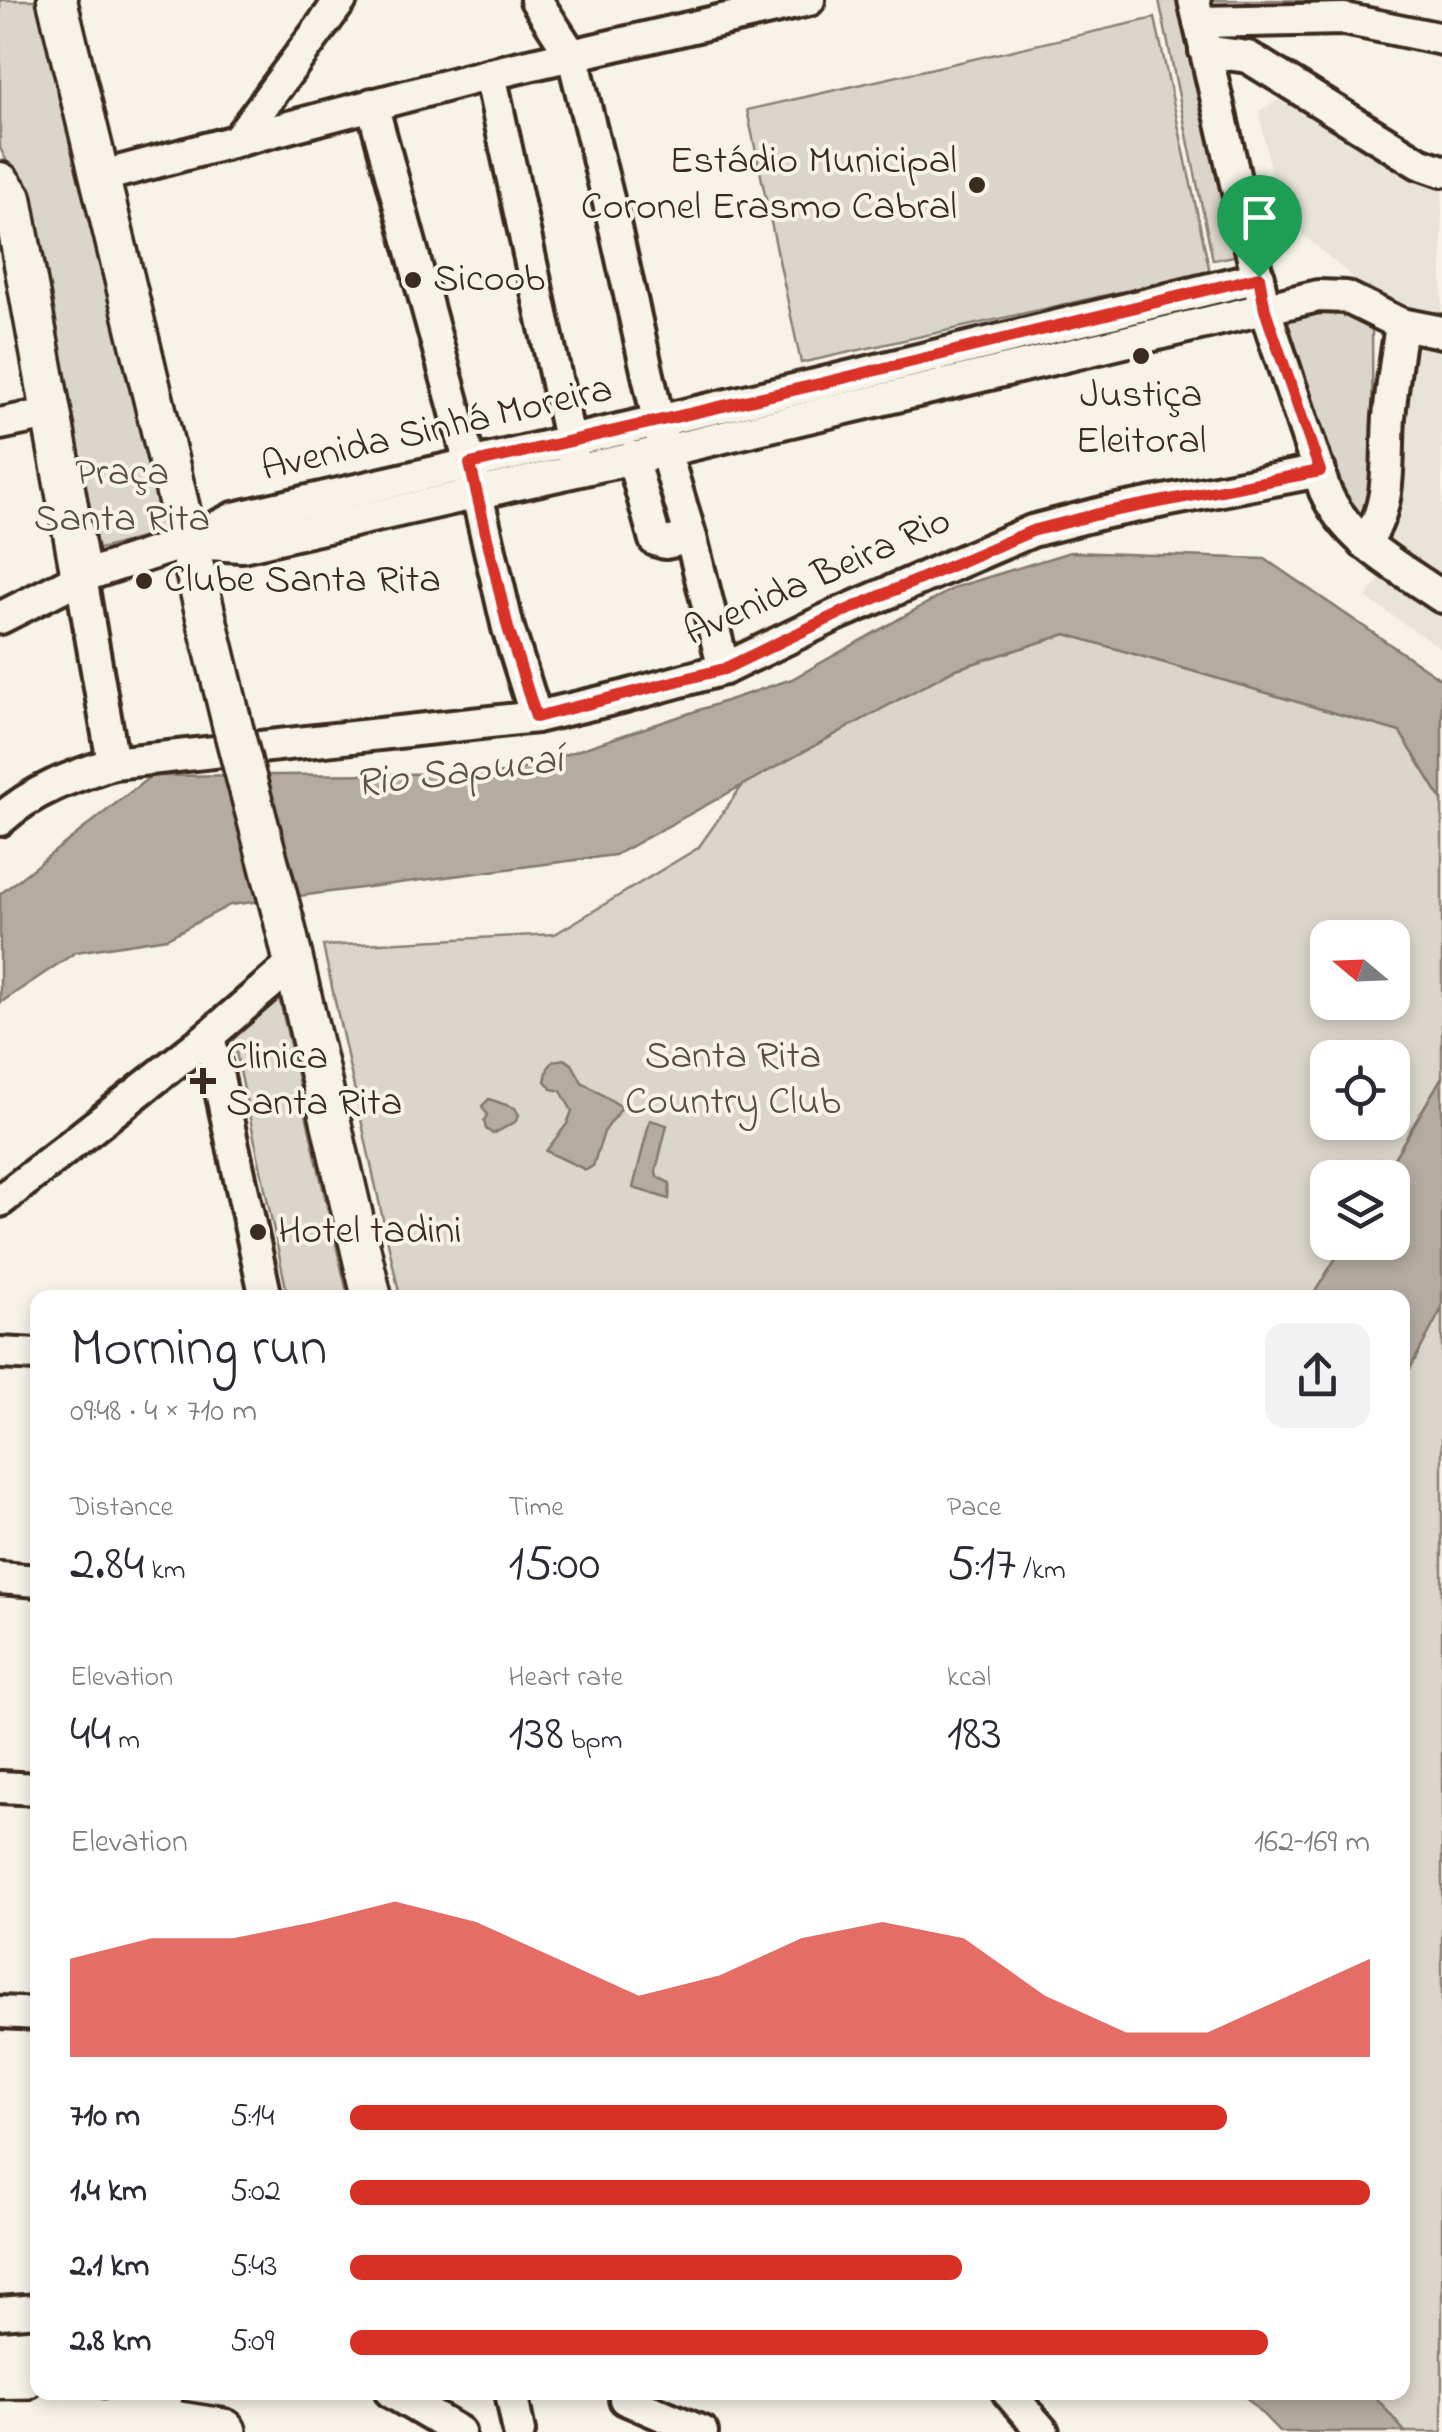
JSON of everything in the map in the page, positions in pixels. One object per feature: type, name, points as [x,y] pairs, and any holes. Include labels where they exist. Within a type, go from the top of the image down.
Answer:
[{"type":"highway","points":[[204,2400],[245,2432]]},
{"type":"highway","points":[[16,2424],[145,2420],[223,2432]]},
{"type":"main road","points":[[57,0],[233,728],[296,962],[370,1290]]},
{"type":"main road","points":[[4,194],[54,413],[81,577]]},
{"type":"main road","points":[[16,2424],[67,2400]]},
{"type":"street","points":[[238,139],[342,0]]},
{"type":"street","points":[[536,0],[573,57],[665,451],[724,669]]},
{"type":"street","points":[[100,177],[490,74],[808,0]]},
{"type":"street","points":[[1199,24],[1343,10],[1442,39]]},
{"type":"street","points":[[1199,24],[1418,163],[1442,172]]},
{"type":"street","points":[[1199,24],[1265,310],[1332,507],[1364,543],[1442,596]]},
{"type":"street","points":[[1216,106],[1245,77],[1268,68]]},
{"type":"street","points":[[490,74],[576,472]]},
{"type":"street","points":[[372,104],[473,478],[508,628],[536,717]]},
{"type":"street","name":"Avenida Sinhá Moreira","points":[[0,618],[81,577],[187,542],[234,518],[473,478],[576,472],[665,451],[818,400],[1259,277]]},
{"type":"street","name":"Avenida Sinhá Moreira","points":[[473,478],[569,440],[659,421],[818,400],[1318,296],[1346,297],[1400,324],[1442,332]]},
{"type":"street","points":[[1364,543],[1376,528],[1385,494],[1400,324]]},
{"type":"street","points":[[0,424],[54,413]]},
{"type":"street","points":[[632,458],[654,540],[665,544],[691,538]]},
{"type":"street","name":"Avenida Beira Rio","points":[[0,820],[58,780],[113,763],[536,717],[724,669],[836,615],[1032,531],[1102,513],[1320,471]]},
{"type":"street","points":[[81,577],[113,763]]},
{"type":"street","points":[[0,1201],[296,962]]},
{"type":"street","points":[[209,1036],[264,1290]]},
{"type":"street","points":[[0,1353],[30,1355]]},
{"type":"street","points":[[0,1578],[30,1580]]},
{"type":"street","points":[[0,1787],[30,1789]]},
{"type":"street","points":[[0,2012],[30,2014]]},
{"type":"street","points":[[0,2313],[30,2311]]},
{"type":"street","points":[[405,2400],[459,2432]]},
{"type":"street","points":[[513,2400],[519,2432]]},
{"type":"street","points":[[625,2400],[632,2432]]},
{"type":"street","points":[[633,2400],[702,2432]]},
{"type":"street","points":[[1015,2400],[1043,2432]]},
{"type":"shaded area","points":[[1288,95],[1442,184],[1442,649],[1366,598],[1387,569],[1409,326],[1279,214],[1259,111]]},
{"type":"shaded area","points":[[1070,552],[1265,559],[1442,680],[1442,800],[1400,732],[1066,634],[953,670],[615,855],[230,905],[167,938],[76,952],[0,1003],[0,894],[151,776],[510,773],[792,679],[956,587]]},
{"type":"shaded area","points":[[564,1059],[572,1064],[582,1082],[622,1107],[604,1132],[593,1166],[586,1170],[546,1151],[572,1111],[561,1091],[552,1089],[545,1081],[554,1061]]},
{"type":"shaded area","points":[[1442,1077],[1442,1308],[1410,1369],[1410,1290],[1316,1290],[1335,1260],[1410,1260],[1410,1160],[1393,1160],[1405,1140],[1410,1140],[1410,1131]]},
{"type":"shaded area","points":[[489,1099],[515,1108],[519,1115],[515,1122],[493,1134],[486,1129],[487,1115],[482,1106]]},
{"type":"shaded area","points":[[650,1120],[667,1125],[656,1170],[657,1177],[670,1183],[669,1199],[633,1188]]},
{"type":"shaded area","points":[[1249,2400],[1378,2400],[1405,2432],[1280,2432]]},
{"type":"green space","name":"Praça Santa Rita","points":[[0,0],[45,0],[171,530],[92,551],[18,183],[0,148]]},
{"type":"green space","points":[[1159,0],[1187,0],[1245,254],[1213,260]]},
{"type":"green space","points":[[1205,0],[1333,0],[1334,5],[1208,12]]},
{"type":"green space","name":"Estádio Municipal Coronel Erasmo Cabral","points":[[1155,18],[1210,272],[801,363],[747,110]]},
{"type":"green space","points":[[1336,306],[1372,325],[1373,513],[1362,524],[1347,519],[1276,317]]},
{"type":"green space","name":"Santa Rita Country Club","points":[[1066,634],[1400,732],[1442,800],[1442,1077],[1410,1131],[1410,1040],[1310,1040],[1310,1140],[1405,1140],[1393,1160],[1310,1160],[1310,1260],[1335,1260],[1316,1290],[398,1290],[323,946],[555,934],[698,848],[744,783],[953,670]]},
{"type":"green space","points":[[279,997],[346,1290],[287,1290],[232,1033]]},
{"type":"green space","points":[[1442,1308],[1442,2432],[1405,2432],[1378,2400],[1410,2400],[1410,1369]]},
{"type":"place","name":"Estádio Municipal Coronel Erasmo Cabral","points":[[977,185]]},
{"type":"place","name":"Sicoob","points":[[413,280]]},
{"type":"place","name":"Justiça Eleitoral","points":[[1141,356]]},
{"type":"place","name":"Clube Santa Rita","points":[[144,581]]},
{"type":"place","name":"Clinica Santa Rita","points":[[203,1081]]},
{"type":"place","name":"Hotel tadini","points":[[258,1232]]},
{"type":"route","points":[[1259,277],[1265,310],[1320,471],[1102,513],[1032,531],[976,552],[724,669],[536,717],[508,628],[470,464],[1259,277]]},
{"type":"water label","name":"Rio Sapucaí","points":[[459,773]]}]
